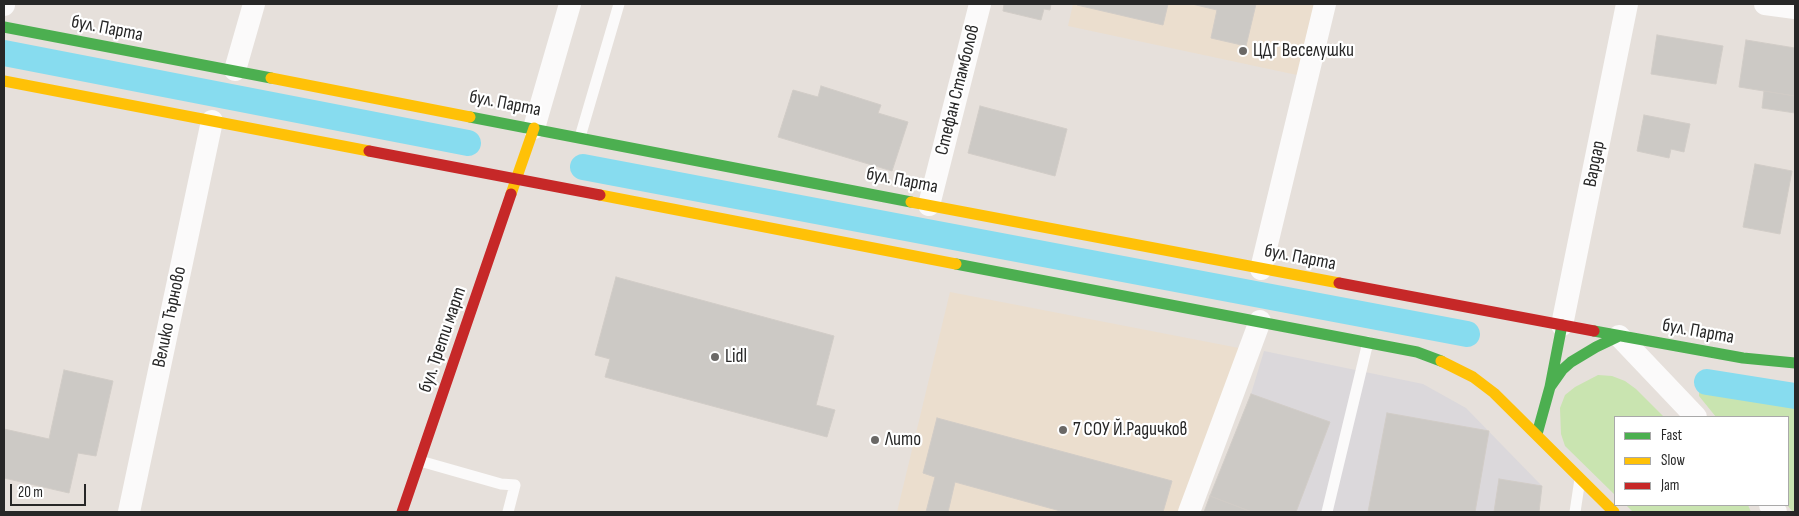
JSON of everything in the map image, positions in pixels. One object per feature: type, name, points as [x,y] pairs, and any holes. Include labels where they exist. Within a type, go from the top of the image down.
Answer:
[{"type":"main road","name":"бул. Парта","points":[[4,27],[1261,269],[1743,358],[1795,363]]},
{"type":"main road","points":[[4,81],[1417,352],[1445,362],[1473,377],[1494,393],[1614,512]]},
{"type":"main road","name":"бул. Трети март","points":[[402,512],[534,128]]},
{"type":"main road","points":[[1537,434],[1550,388],[1562,325]]},
{"type":"main road","points":[[1550,388],[1562,370],[1571,362],[1619,336]]},
{"type":"street","points":[[235,70],[254,4]]},
{"type":"street","points":[[534,128],[570,4]]},
{"type":"street","name":"Стефан Стамболов","points":[[929,205],[980,4]]},
{"type":"street","points":[[1261,269],[1325,4]]},
{"type":"street","name":"Вардар","points":[[1562,325],[1627,4]]},
{"type":"street","points":[[1765,4],[1795,8]]},
{"type":"street","name":"Велико Търново","points":[[129,512],[212,121]]},
{"type":"street","points":[[1190,512],[1260,321]]},
{"type":"street","points":[[1619,336],[1695,416]]},
{"type":"lane","points":[[580,137],[619,4]]},
{"type":"lane","points":[[1328,512],[1368,342]]},
{"type":"lane","points":[[420,461],[501,484],[515,485],[508,512]]},
{"type":"lane","points":[[1575,512],[1580,479]]},
{"type":"shaded area","name":"ЦДГ Веселушки","points":[[1073,4],[1314,4],[1297,75],[1068,26]]},
{"type":"shaded area","name":"7 СОУ Й.Радичков","points":[[950,292],[1239,348],[1178,512],[897,512]]},
{"type":"shaded area","points":[[1264,351],[1423,384],[1466,408],[1542,486],[1539,512],[1204,512],[1251,394]]},
{"type":"green space","points":[[1598,375],[1612,376],[1625,381],[1636,389],[1663,416],[1614,416],[1614,494],[1565,446],[1561,434],[1560,408],[1565,395],[1575,387]]},
{"type":"green space","points":[[1699,387],[1795,404],[1795,512],[1788,506],[1789,416],[1715,416],[1699,396]]},
{"type":"green space","points":[[1627,506],[1748,506],[1751,512],[1633,512]]},
{"type":"building","points":[[1004,4],[1051,4],[1050,10],[1044,9],[1041,20],[1003,11]]},
{"type":"building","points":[[1077,4],[1168,4],[1163,25]]},
{"type":"building","points":[[1192,4],[1256,4],[1246,46],[1211,38],[1217,10]]},
{"type":"building","points":[[1657,35],[1723,46],[1716,84],[1651,74]]},
{"type":"building","points":[[1746,40],[1795,48],[1795,96],[1739,87]]},
{"type":"building","points":[[821,86],[881,105],[878,113],[908,122],[892,171],[778,137],[793,90],[818,97]]},
{"type":"building","points":[[1764,91],[1795,96],[1795,113],[1762,108]]},
{"type":"building","points":[[980,106],[1067,129],[1055,176],[968,153]]},
{"type":"building","points":[[1644,115],[1690,124],[1684,152],[1671,149],[1669,158],[1637,151]]},
{"type":"building","points":[[1755,164],[1792,171],[1780,234],[1743,227]]},
{"type":"building","name":"Lidl","points":[[616,277],[834,336],[816,405],[835,410],[827,437],[605,377],[610,359],[595,355]]},
{"type":"building","points":[[64,370],[113,381],[96,456],[78,453],[69,493],[4,478],[4,429],[49,439]]},
{"type":"building","points":[[1251,394],[1330,422],[1296,512],[1252,512],[1210,496]]},
{"type":"building","points":[[1387,413],[1489,431],[1475,512],[1368,512]]},
{"type":"building","points":[[937,418],[1172,481],[1163,512],[1064,512],[955,482],[948,512],[926,512],[935,477],[923,473]]},
{"type":"building","points":[[1499,479],[1542,486],[1539,512],[1494,512]]},
{"type":"building","points":[[1210,496],[1252,512],[1204,512]]},
{"type":"waterway","points":[[4,53],[468,143]]},
{"type":"waterway","points":[[583,167],[1467,334]]},
{"type":"waterway","points":[[1707,382],[1795,396]]},
{"type":"traffic: fast","points":[[4,27],[271,78]]},
{"type":"traffic: fast","points":[[470,117],[911,202]]},
{"type":"traffic: fast","points":[[956,264],[1417,352],[1441,361]]},
{"type":"traffic: fast","points":[[1537,434],[1550,387],[1562,325]]},
{"type":"traffic: fast","points":[[1594,331],[1743,358],[1795,363]]},
{"type":"traffic: fast","points":[[1550,387],[1562,370],[1571,362],[1619,336]]},
{"type":"traffic: slow","points":[[271,78],[470,117]]},
{"type":"traffic: slow","points":[[4,81],[369,151]]},
{"type":"traffic: slow","points":[[511,194],[534,128]]},
{"type":"traffic: slow","points":[[600,195],[956,264]]},
{"type":"traffic: slow","points":[[911,202],[1339,283]]},
{"type":"traffic: slow","points":[[1441,361],[1473,377],[1494,393],[1614,512]]},
{"type":"traffic: jam","points":[[369,151],[600,195]]},
{"type":"traffic: jam","points":[[402,512],[511,194]]},
{"type":"traffic: jam","points":[[1339,283],[1594,331]]},
{"type":"place","name":"ЦДГ Веселушки","points":[[1243,51]]},
{"type":"place","name":"Lidl","points":[[715,357]]},
{"type":"place","name":"7 СОУ Й.Радичков","points":[[1063,430]]},
{"type":"place","name":"Лито","points":[[875,440]]}]
